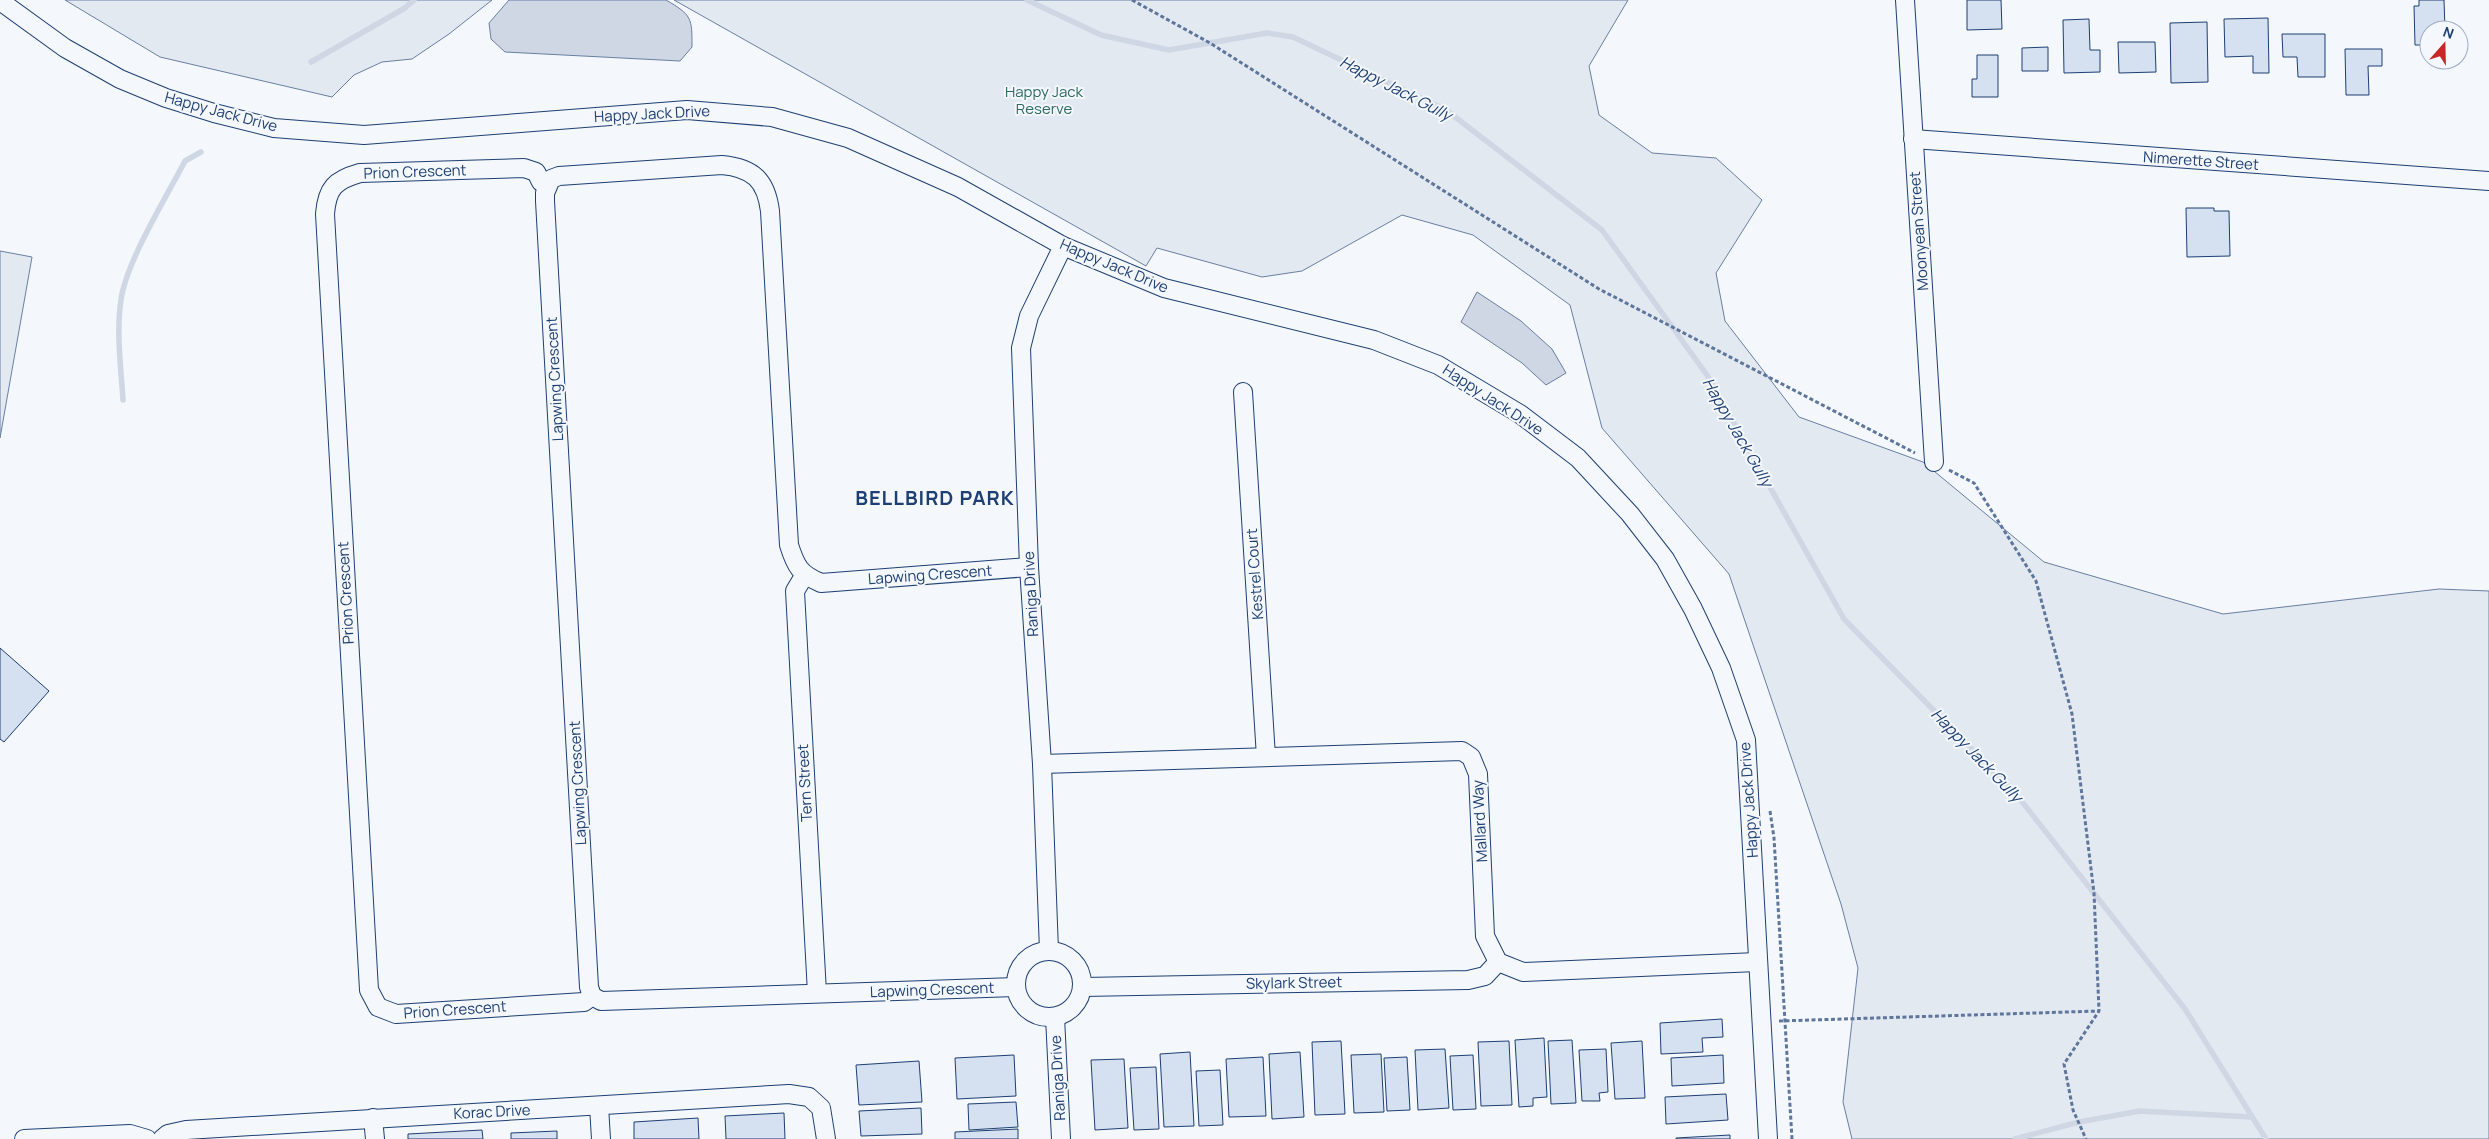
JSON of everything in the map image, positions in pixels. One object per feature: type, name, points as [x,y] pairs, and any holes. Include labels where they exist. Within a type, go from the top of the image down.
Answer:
[{"type":"street","name":"Moonyean Street","points":[[1905,0],[1934,462]]},
{"type":"street","name":"Happy Jack Drive","points":[[0,2],[65,48],[120,79],[166,98],[214,113],[274,128],[364,135],[687,110],[772,117],[848,138],[958,187],[1063,246],[1164,288],[1374,340],[1438,365],[1520,414],[1578,458],[1630,514],[1665,559],[1693,609],[1721,668],[1746,740],[1768,1139]]},
{"type":"street","name":"Nimerette Street","points":[[1913,139],[2489,181]]},
{"type":"street","points":[[547,185],[551,179],[559,176],[722,165],[740,167],[762,182],[768,196],[770,211],[789,545],[794,562],[804,576]]},
{"type":"street","name":"Prion Crescent","points":[[547,185],[541,182],[536,172],[524,168],[360,173],[345,177],[333,186],[326,198],[325,224],[369,990],[378,1007],[396,1014],[584,1002],[592,996]]},
{"type":"street","name":"Lapwing Crescent","points":[[547,185],[545,201],[589,987],[592,996],[601,1001],[1016,987]]},
{"type":"street","name":"Raniga Drive","points":[[1049,951],[1042,764],[1029,567],[1021,348],[1023,332],[1029,316],[1063,246]]},
{"type":"street","name":"Kestrel Court","points":[[1243,392],[1266,756]]},
{"type":"street","name":"Lapwing Crescent","points":[[804,576],[821,583],[1029,567]]},
{"type":"street","name":"Tern Street","points":[[804,576],[795,591],[817,994]]},
{"type":"street","name":"Mallard Way","points":[[1042,764],[1451,750],[1462,752],[1471,757],[1478,774],[1485,936],[1498,962]]},
{"type":"street","points":[[1049,951],[1070,958],[1082,976],[1083,987],[1074,1007],[1065,1014],[1055,1017],[1044,1017],[1034,1014],[1025,1007],[1016,987],[1017,976],[1029,958],[1049,951]]},
{"type":"street","points":[[1498,962],[1523,972],[1757,962]]},
{"type":"street","name":"Skylark Street","points":[[1083,987],[1468,980],[1485,976],[1498,962]]},
{"type":"street","name":"Raniga Drive","points":[[1055,1017],[1061,1139]]},
{"type":"street","name":"Korac Drive","points":[[162,1139],[168,1134],[186,1130],[789,1094],[809,1098],[821,1108],[826,1139]]},
{"type":"street","points":[[599,1106],[601,1139]]},
{"type":"street","points":[[373,1118],[375,1139]]},
{"type":"street","points":[[24,1139],[130,1134],[147,1139]]},
{"type":"path","points":[[1132,0],[1210,43],[1599,289],[1974,482],[2036,582],[2072,714],[2094,893],[2099,1011],[2064,1064],[2073,1110],[2086,1139]]},
{"type":"path","points":[[1761,1021],[2099,1011]]},
{"type":"green space","points":[[65,0],[492,0],[449,34],[412,59],[382,62],[354,75],[332,97],[160,57]]},
{"type":"green space","name":"Happy Jack Reserve","points":[[674,0],[1628,0],[1589,66],[1599,115],[1652,153],[1716,158],[1762,200],[1716,273],[1725,321],[1799,417],[1923,462],[2044,562],[2223,614],[2439,589],[2489,591],[2489,1139],[1852,1139],[1843,1102],[1858,968],[1841,904],[1729,574],[1602,428],[1570,305],[1473,235],[1402,215],[1302,271],[1262,277],[1157,248],[1146,266]]},
{"type":"green space","points":[[0,251],[32,257],[0,438]]},
{"type":"shaded area","points":[[509,0],[666,0],[689,18],[692,30],[692,47],[680,61],[505,52],[491,39],[489,23]]},
{"type":"shaded area","points":[[1477,292],[1521,321],[1552,349],[1566,373],[1546,385],[1522,363],[1461,322]]},
{"type":"building","points":[[1967,0],[2001,0],[2002,29],[1967,30]]},
{"type":"building","points":[[2419,0],[2444,0],[2445,20],[2419,20],[2419,45],[2415,45],[2414,6],[2419,6]]},
{"type":"building","points":[[2268,18],[2269,73],[2253,73],[2253,56],[2225,57],[2224,19]]},
{"type":"building","points":[[2089,19],[2090,50],[2100,50],[2100,72],[2064,73],[2063,20]]},
{"type":"building","points":[[2207,22],[2208,82],[2171,83],[2170,23]]},
{"type":"building","points":[[2282,34],[2325,34],[2325,77],[2298,77],[2297,57],[2283,57]]},
{"type":"building","points":[[2118,42],[2155,42],[2156,72],[2119,73]]},
{"type":"building","points":[[2048,47],[2048,71],[2022,71],[2022,48]]},
{"type":"building","points":[[2345,49],[2382,49],[2382,66],[2368,66],[2369,95],[2346,95]]},
{"type":"building","points":[[1977,55],[1998,55],[1998,97],[1972,97],[1972,79],[1977,79]]},
{"type":"building","points":[[2186,208],[2214,208],[2214,211],[2229,211],[2230,256],[2187,257]]},
{"type":"building","points":[[0,648],[49,691],[4,742],[0,739]]},
{"type":"building","points":[[1722,1019],[1723,1037],[1702,1038],[1703,1052],[1661,1054],[1660,1023]]},
{"type":"building","points":[[1544,1038],[1547,1097],[1533,1098],[1533,1106],[1519,1107],[1515,1040]]},
{"type":"building","points":[[1572,1040],[1576,1103],[1551,1104],[1548,1041]]},
{"type":"building","points":[[1341,1041],[1345,1114],[1315,1115],[1312,1042]]},
{"type":"building","points":[[1509,1041],[1512,1105],[1481,1106],[1478,1042]]},
{"type":"building","points":[[1642,1041],[1645,1098],[1615,1099],[1611,1043]]},
{"type":"building","points":[[1445,1049],[1449,1108],[1418,1110],[1415,1050]]},
{"type":"building","points":[[1606,1049],[1608,1092],[1599,1093],[1600,1101],[1582,1101],[1579,1050]]},
{"type":"building","points":[[1190,1052],[1194,1126],[1164,1127],[1160,1054]]},
{"type":"building","points":[[1300,1052],[1304,1117],[1272,1119],[1269,1054]]},
{"type":"building","points":[[1381,1054],[1384,1112],[1354,1113],[1351,1055]]},
{"type":"building","points":[[1014,1055],[1016,1096],[957,1099],[955,1058]]},
{"type":"building","points":[[1473,1055],[1476,1109],[1453,1110],[1450,1056]]},
{"type":"building","points":[[1723,1055],[1724,1083],[1672,1086],[1671,1058]]},
{"type":"building","points":[[1263,1057],[1266,1116],[1229,1117],[1226,1059]]},
{"type":"building","points":[[1407,1057],[1410,1110],[1387,1111],[1384,1058]]},
{"type":"building","points":[[1124,1059],[1128,1128],[1095,1130],[1091,1060]]},
{"type":"building","points":[[919,1061],[922,1102],[859,1105],[856,1065]]},
{"type":"building","points":[[1156,1067],[1159,1129],[1134,1130],[1130,1068]]},
{"type":"building","points":[[1220,1070],[1223,1125],[1199,1126],[1196,1071]]},
{"type":"building","points":[[1726,1094],[1728,1120],[1666,1124],[1665,1097]]},
{"type":"building","points":[[1016,1102],[1018,1127],[969,1130],[968,1104]]},
{"type":"building","points":[[921,1108],[922,1134],[861,1136],[859,1111]]},
{"type":"building","points":[[784,1113],[785,1139],[726,1139],[725,1116]]},
{"type":"building","points":[[698,1118],[699,1139],[634,1139],[634,1122]]},
{"type":"building","points":[[1018,1129],[1018,1139],[955,1139],[955,1132]]},
{"type":"building","points":[[482,1130],[483,1139],[408,1139],[408,1134]]},
{"type":"building","points":[[557,1131],[557,1139],[511,1139],[511,1133]]},
{"type":"building","points":[[1730,1135],[1730,1139],[1676,1139],[1676,1138]]},
{"type":"waterway","points":[[311,62],[405,8],[414,0]]},
{"type":"waterway","name":"Happy Jack Gully","points":[[1027,0],[1101,35],[1169,50],[1267,33],[1293,37],[1446,110],[1602,230],[1707,375],[1844,619],[2016,794],[2185,1009],[2266,1139]]},
{"type":"waterway","points":[[123,400],[119,325],[124,285],[138,249],[185,161],[201,152]]},
{"type":"waterway","points":[[2015,1139],[2079,1122],[2140,1111],[2252,1117]]},
{"type":"district","name":"BELLBIRD PARK","points":[[935,498]]}]
